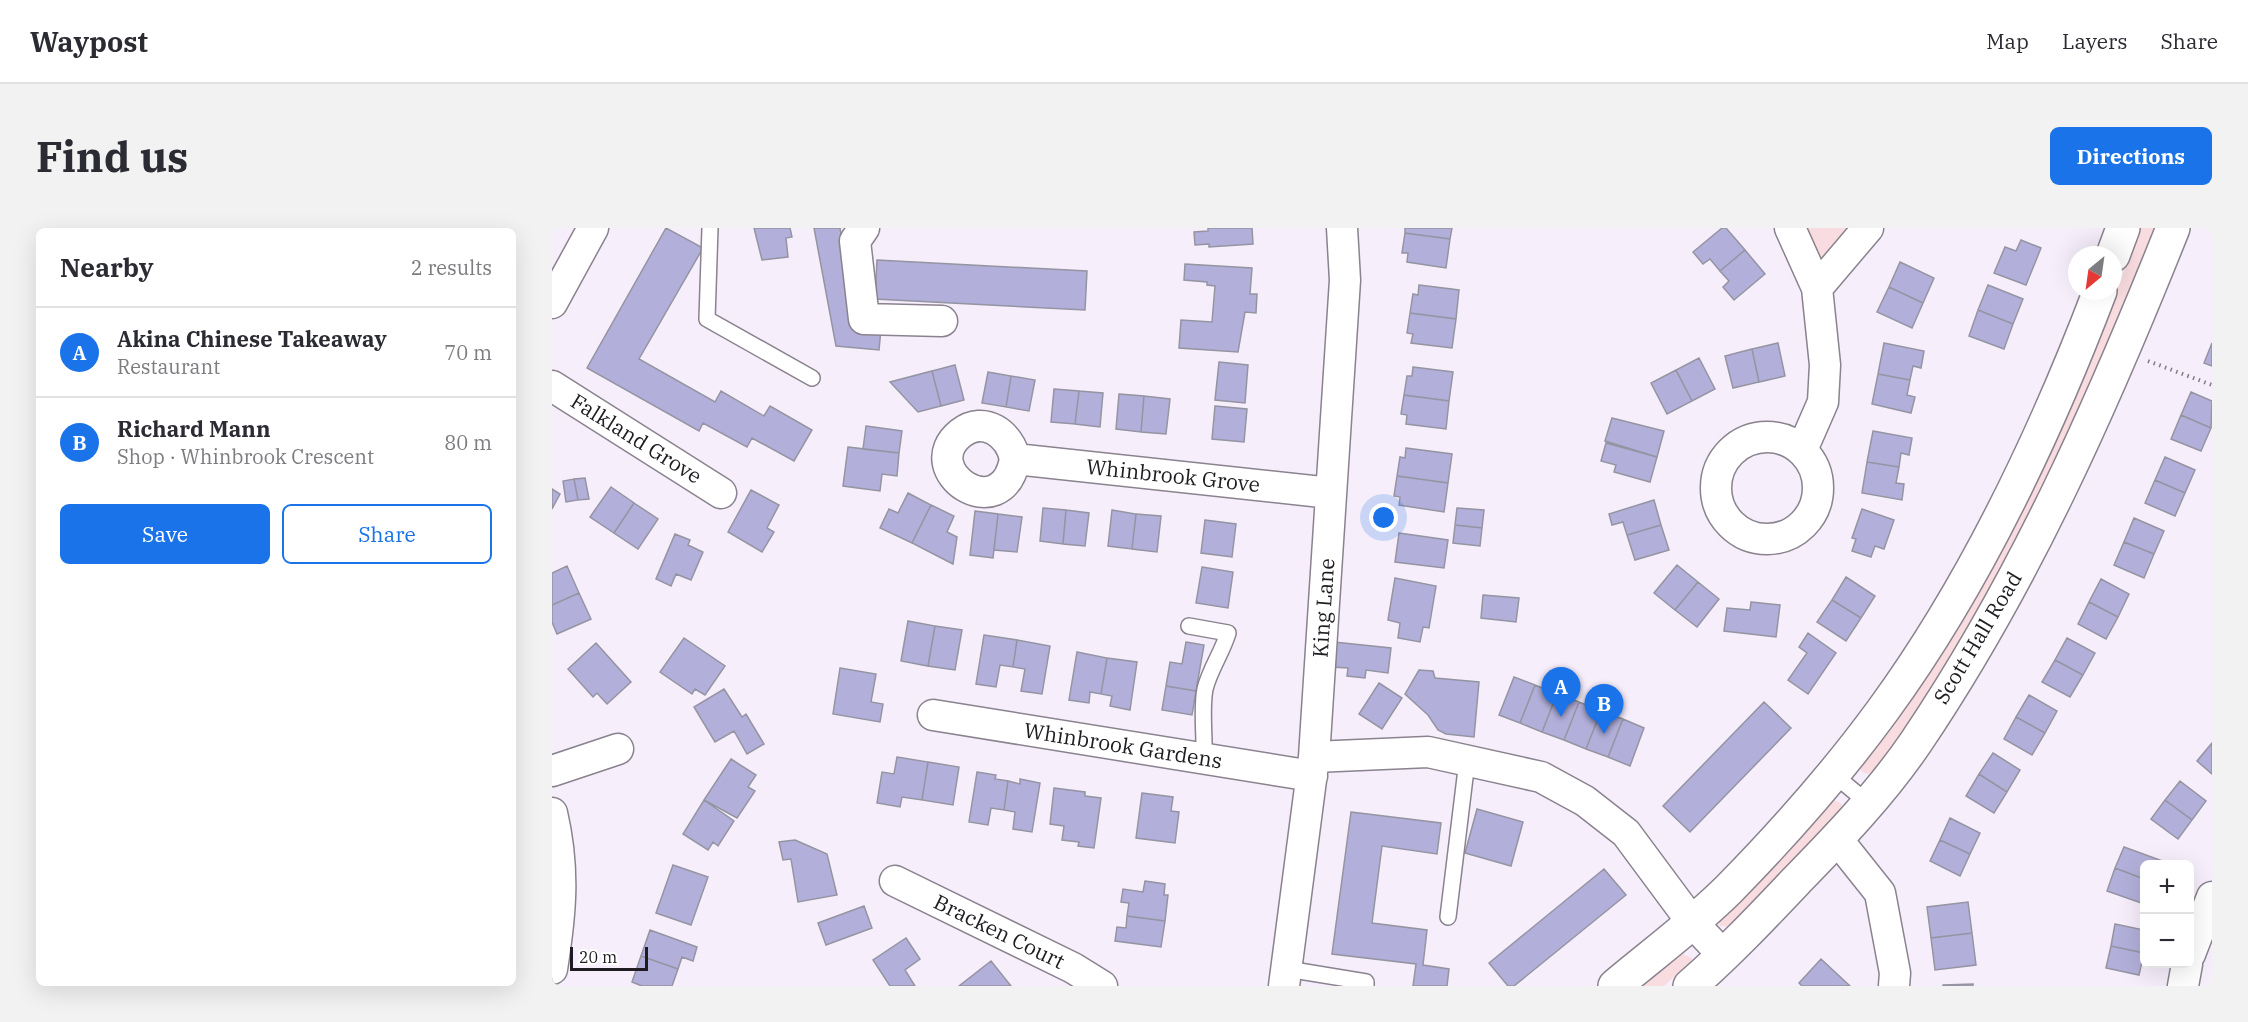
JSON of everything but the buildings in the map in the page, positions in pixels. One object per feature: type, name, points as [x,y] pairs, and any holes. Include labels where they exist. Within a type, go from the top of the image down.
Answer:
[{"type":"highway","points":[[2116,246],[2123,228]]},
{"type":"highway","name":"Scott Hall Road","points":[[1690,986],[1724,956],[1837,839],[1915,743],[1990,624],[2050,511],[2123,352],[2173,228]]},
{"type":"highway","name":"Scott Hall Road","points":[[1615,986],[1728,890],[1832,773],[1883,709],[1953,603],[2017,482],[2096,300]]},
{"type":"street","points":[[552,303],[593,228]]},
{"type":"street","points":[[864,228],[855,241],[864,319],[942,321]]},
{"type":"street","name":"King Lane","points":[[1285,978],[1313,767],[1345,280],[1342,228]]},
{"type":"street","points":[[1791,228],[1817,288],[1825,365],[1823,402],[1802,450]]},
{"type":"street","points":[[1817,288],[1868,228]]},
{"type":"street","name":"Falkland Grove","points":[[552,386],[721,493]]},
{"type":"street","name":"Whinbrook Grove","points":[[1015,459],[1331,493]]},
{"type":"street","name":"Whinbrook Gardens","points":[[933,715],[1204,759],[1313,767],[1428,752],[1541,777],[1585,801],[1626,832],[1692,922],[1724,956]]},
{"type":"street","points":[[552,771],[618,749]]},
{"type":"street","points":[[552,813],[559,844],[561,914],[552,969]]},
{"type":"street","points":[[1837,839],[1880,893],[1895,973],[1894,986]]},
{"type":"street","name":"Bracken Court","points":[[895,881],[1073,968],[1102,986]]},
{"type":"street","points":[[2194,944],[2212,897]]},
{"type":"street","points":[[2183,986],[2186,968]]},
{"type":"lane","points":[[710,228],[707,319],[812,378]]},
{"type":"lane","points":[[1189,626],[1228,633],[1223,647],[1212,664],[1205,689],[1202,706],[1205,722],[1204,759]]},
{"type":"lane","points":[[1448,917],[1467,760]]},
{"type":"lane","points":[[1832,773],[1868,803]]},
{"type":"lane","points":[[1285,978],[1366,982],[1366,986]]},
{"type":"path","points":[[2123,352],[2212,385]]},
{"type":"shaded area","points":[[1806,228],[1850,228],[1823,258],[1820,257]]},
{"type":"shaded area","points":[[2141,228],[2156,228],[2109,348],[1990,598],[1902,734],[1875,770],[1867,774],[1862,772],[1859,765],[2022,510],[2073,401],[2113,300],[2122,300],[2122,276]]},
{"type":"shaded area","points":[[1834,800],[1842,804],[1840,811],[1731,927],[1720,926],[1718,921]]},
{"type":"shaded area","points":[[1683,954],[1692,958],[1691,961],[1664,986],[1642,986]]},
{"type":"place","name":"Akina Chinese Takeaway","points":[[1561,717]]},
{"type":"place","name":"Richard Mann","points":[[1604,734]]}]
